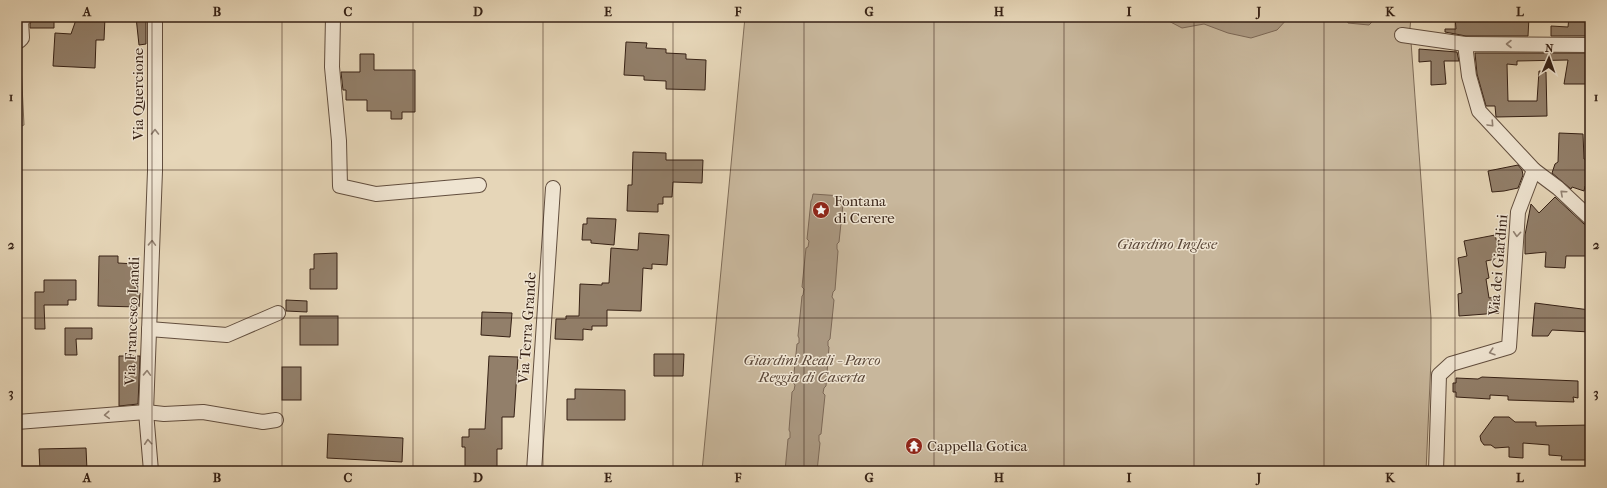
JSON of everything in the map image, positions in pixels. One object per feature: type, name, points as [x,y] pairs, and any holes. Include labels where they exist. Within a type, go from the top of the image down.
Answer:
[{"type":"street","points":[[17,41],[22,38],[22,20],[25,17]]},
{"type":"street","name":"Via Quercione","points":[[154,17],[154,171]]},
{"type":"street","points":[[332,17],[332,67],[339,141],[340,186],[376,194],[479,185]]},
{"type":"street","points":[[1402,35],[1466,44],[1590,45]]},
{"type":"street","points":[[1466,44],[1469,76],[1479,111],[1534,170],[1558,188],[1590,218]]},
{"type":"street","name":"Via dei Giardini","points":[[1436,471],[1440,375],[1451,364],[1509,347],[1518,212],[1534,170]]},
{"type":"street","name":"Via Francesco Landi","points":[[151,471],[146,412],[154,171]]},
{"type":"street","name":"Via Terra Grande","points":[[534,471],[554,188]]},
{"type":"street","points":[[149,329],[227,335],[278,313]]},
{"type":"street","points":[[17,422],[146,412],[164,414],[203,412],[263,422],[276,420]]},
{"type":"green space","name":"Giardino Inglese","points":[[745,17],[1411,17],[1410,28],[1431,318],[1431,360],[1426,471],[702,471]]},
{"type":"green space","points":[[17,45],[20,45],[24,125],[17,128]]},
{"type":"shaded area","points":[[1161,17],[1289,17],[1277,30],[1251,38],[1228,33],[1204,24],[1182,28]]},
{"type":"shaded area","points":[[1346,17],[1373,17],[1373,21],[1369,25],[1348,23]]},
{"type":"shaded area","points":[[813,194],[842,196],[841,202],[843,204],[839,242],[837,244],[838,251],[835,290],[832,297],[834,300],[830,339],[828,341],[829,347],[826,386],[823,393],[825,395],[821,434],[819,435],[820,443],[817,471],[785,471],[788,439],[790,438],[789,430],[792,392],[795,385],[793,383],[797,344],[799,343],[798,336],[804,289],[802,287],[806,248],[808,247],[809,241],[807,239]]},
{"type":"building","points":[[33,17],[54,17],[54,28],[30,28]]},
{"type":"building","points":[[77,17],[105,17],[104,40],[96,40],[95,68],[53,66],[55,33],[71,34]]},
{"type":"building","points":[[136,17],[146,17],[146,44],[139,45]]},
{"type":"building","points":[[1455,17],[1529,17],[1528,36],[1466,36],[1445,32],[1445,29],[1456,29]]},
{"type":"building","points":[[1569,17],[1590,17],[1590,36],[1551,36],[1551,26],[1568,27]]},
{"type":"building","points":[[626,42],[647,43],[646,48],[666,49],[666,53],[686,54],[686,59],[706,60],[705,90],[666,89],[666,81],[644,80],[644,76],[624,75]]},
{"type":"building","points":[[1419,49],[1457,52],[1459,61],[1444,61],[1446,84],[1431,85],[1431,61],[1419,62]]},
{"type":"building","points":[[1475,53],[1590,53],[1590,63],[1587,63],[1587,84],[1564,84],[1568,60],[1517,61],[1517,65],[1507,64],[1508,101],[1537,101],[1539,71],[1546,72],[1547,116],[1496,117],[1495,106],[1486,106],[1477,74]]},
{"type":"building","points":[[360,54],[374,54],[374,70],[415,70],[415,112],[402,112],[402,119],[391,119],[391,111],[367,111],[367,100],[346,100],[346,90],[343,90],[341,72],[360,72]]},
{"type":"building","points":[[1559,133],[1583,134],[1584,159],[1590,161],[1590,188],[1585,186],[1584,191],[1572,187],[1571,189],[1552,173],[1555,164],[1558,162]]},
{"type":"building","points":[[633,152],[666,153],[666,160],[703,160],[702,183],[673,182],[672,197],[663,197],[663,204],[658,204],[658,212],[627,211],[628,185],[632,185]]},
{"type":"building","points":[[1518,165],[1522,170],[1523,175],[1518,188],[1492,192],[1488,171]]},
{"type":"building","points":[[1555,197],[1584,224],[1590,226],[1590,256],[1566,256],[1565,268],[1545,267],[1546,252],[1525,254],[1525,235],[1531,204],[1539,213]]},
{"type":"building","points":[[587,218],[616,219],[614,245],[591,243],[591,240],[582,240],[583,224],[587,224]]},
{"type":"building","points":[[639,233],[669,235],[667,265],[652,264],[652,269],[643,268],[641,311],[607,310],[607,326],[592,326],[592,330],[583,329],[583,340],[555,339],[556,319],[566,319],[566,316],[579,316],[580,284],[602,285],[602,283],[609,283],[611,248],[638,250]]},
{"type":"building","points":[[1495,235],[1501,258],[1486,261],[1489,278],[1486,279],[1489,298],[1496,297],[1499,313],[1459,316],[1458,294],[1462,293],[1458,258],[1467,256],[1464,241]]},
{"type":"building","points":[[337,253],[337,289],[310,289],[310,269],[314,269],[314,254]]},
{"type":"building","points":[[99,256],[118,256],[118,263],[136,264],[135,292],[140,293],[139,307],[98,306]]},
{"type":"building","points":[[44,280],[76,280],[76,300],[68,300],[68,305],[44,305],[45,329],[35,329],[35,292],[44,292]]},
{"type":"building","points":[[286,300],[307,301],[307,312],[286,311]]},
{"type":"building","points":[[1535,303],[1590,310],[1590,332],[1552,330],[1548,336],[1532,336]]},
{"type":"building","points":[[482,312],[512,313],[510,337],[481,335]]},
{"type":"building","points":[[300,316],[338,316],[338,345],[300,345]]},
{"type":"building","points":[[65,328],[92,328],[92,339],[76,339],[77,355],[65,355]]},
{"type":"building","points":[[654,354],[684,354],[683,376],[654,376]]},
{"type":"building","points":[[119,356],[140,356],[138,404],[119,406]]},
{"type":"building","points":[[489,356],[518,357],[514,417],[502,417],[502,449],[497,449],[497,467],[465,467],[465,447],[462,447],[462,437],[469,437],[469,429],[485,429]]},
{"type":"building","points":[[282,367],[301,367],[301,400],[282,400]]},
{"type":"building","points":[[1482,377],[1578,381],[1578,398],[1573,397],[1574,402],[1508,400],[1508,396],[1490,395],[1490,399],[1456,397],[1456,392],[1453,392],[1453,383],[1456,383],[1456,378],[1478,379]]},
{"type":"building","points":[[575,389],[625,390],[625,420],[567,420],[567,399],[575,399]]},
{"type":"building","points":[[1494,417],[1509,417],[1515,422],[1536,422],[1536,426],[1590,425],[1590,460],[1561,460],[1562,456],[1549,455],[1549,445],[1523,443],[1523,458],[1509,457],[1509,447],[1495,448],[1491,445],[1484,445],[1481,441],[1480,436]]},
{"type":"building","points":[[328,434],[403,438],[402,462],[327,458]]},
{"type":"building","points":[[86,448],[87,470],[40,471],[39,449]]},
{"type":"place","name":"Fontana di Cerere","points":[[821,210]]},
{"type":"place","name":"Cappella Gotica","points":[[914,446]]},
{"type":"park label","name":"Giardini Reali - Parco Reggia di Caserta","points":[[812,368]]}]
